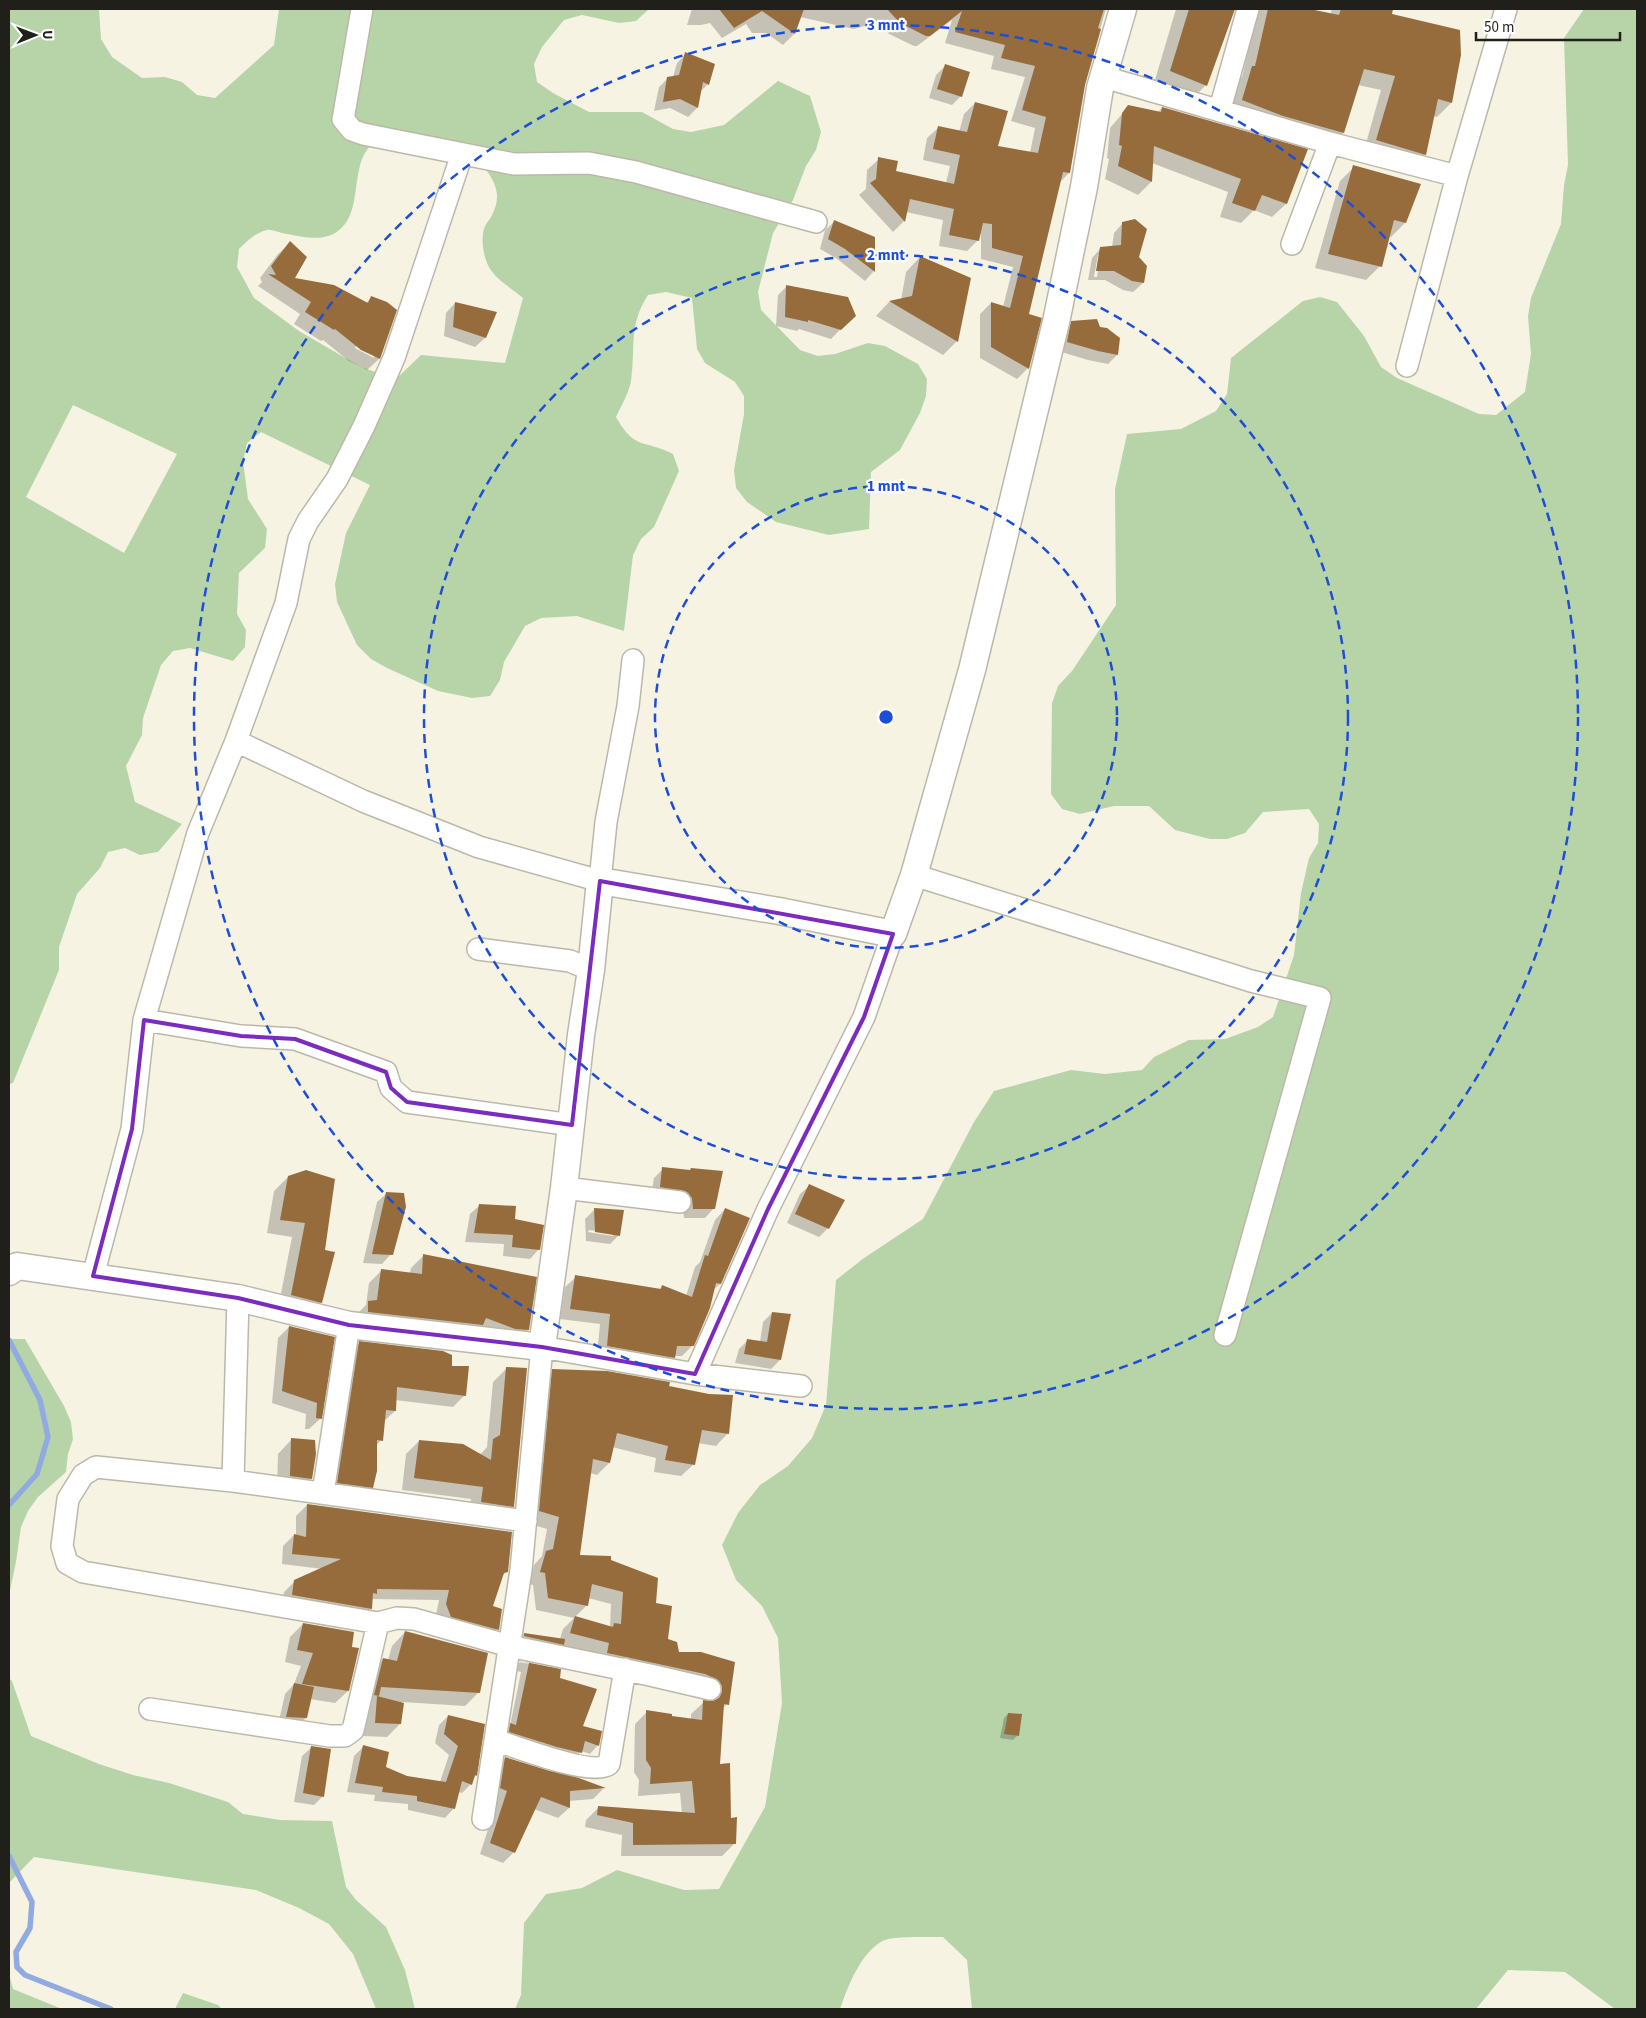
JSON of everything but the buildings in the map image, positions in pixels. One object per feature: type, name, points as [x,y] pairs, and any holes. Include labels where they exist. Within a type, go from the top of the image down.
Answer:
[{"type":"street","points":[[362,9],[343,119],[347,125],[363,134],[514,164],[589,163],[608,166],[816,222]]},
{"type":"street","points":[[695,1374],[768,1209],[864,1017],[914,875],[972,670],[1029,435],[1056,322],[1065,271],[1084,187],[1100,88],[1123,9]]},
{"type":"street","points":[[1220,109],[1248,9]]},
{"type":"street","points":[[1407,366],[1457,176],[1506,9]]},
{"type":"street","points":[[1104,76],[1330,143],[1457,176]]},
{"type":"street","points":[[1292,244],[1330,143]]},
{"type":"street","points":[[93,1276],[132,1129],[144,1020],[198,833],[236,741],[286,603],[299,539],[308,521],[341,470],[364,426],[394,358],[462,154]]},
{"type":"street","points":[[483,1819],[526,1521],[542,1347],[572,1125],[581,1035],[591,970],[606,822],[628,706],[633,660]]},
{"type":"street","points":[[236,741],[362,801],[478,847],[600,881],[779,911],[893,934]]},
{"type":"street","points":[[914,875],[1251,980],[1320,998],[1225,1335]]},
{"type":"street","points":[[478,949],[570,961],[591,970]]},
{"type":"street","points":[[144,1020],[241,1036],[295,1039],[386,1072],[390,1088],[407,1102],[572,1125]]},
{"type":"street","points":[[564,1188],[680,1202]]},
{"type":"street","points":[[9,1272],[17,1266],[93,1276],[238,1298],[349,1325],[542,1347],[695,1374],[801,1386]]},
{"type":"street","points":[[233,1481],[238,1298]]},
{"type":"street","points":[[323,1493],[349,1325]]},
{"type":"street","points":[[526,1521],[233,1481],[96,1467],[83,1475],[68,1499],[62,1546],[67,1562],[83,1572],[378,1623],[397,1618],[414,1619],[509,1646],[710,1689]]},
{"type":"street","points":[[150,1709],[330,1736],[345,1736],[353,1730],[378,1623]]},
{"type":"street","points":[[495,1740],[566,1763],[592,1768],[606,1767],[609,1764],[625,1670]]},
{"type":"highlighted area","points":[[600,881],[893,934],[864,1017],[768,1209],[695,1374],[542,1347],[349,1325],[238,1298],[93,1276],[132,1129],[144,1020],[241,1036],[295,1039],[386,1072],[391,1088],[407,1102],[572,1125]]},
{"type":"green space","points":[[9,9],[99,9],[101,39],[112,57],[142,78],[165,77],[182,82],[197,95],[215,98],[274,45],[279,9],[649,9],[636,21],[619,23],[582,15],[564,20],[542,47],[534,64],[537,82],[553,93],[589,112],[642,112],[673,129],[691,132],[724,125],[778,81],[810,96],[821,132],[816,150],[806,166],[793,200],[773,233],[758,292],[761,310],[800,350],[818,356],[835,354],[868,343],[885,346],[918,364],[927,379],[926,396],[920,413],[900,450],[871,472],[869,529],[829,535],[776,522],[747,502],[736,488],[734,470],[744,414],[744,396],[735,382],[705,363],[697,349],[692,298],[666,292],[648,295],[635,327],[630,386],[616,417],[623,428],[635,440],[673,454],[679,471],[654,527],[641,539],[633,555],[624,631],[577,616],[541,618],[525,626],[504,662],[500,680],[490,696],[472,698],[438,691],[387,668],[371,659],[357,645],[337,602],[335,584],[346,533],[370,485],[261,432],[247,443],[243,461],[248,499],[267,529],[265,548],[239,573],[237,614],[246,630],[245,647],[233,661],[190,648],[173,651],[161,665],[143,718],[142,735],[126,766],[135,802],[182,824],[158,852],[140,855],[125,848],[108,852],[100,868],[77,894],[59,947],[59,970],[13,1083],[9,1084]],"holes":[[[382,138],[483,166],[491,178],[496,189],[497,202],[483,233],[484,255],[493,273],[523,298],[505,363],[421,355],[396,379],[361,367],[299,331],[254,298],[237,267],[239,249],[263,231],[270,230],[318,238],[332,235],[338,231],[345,224],[354,203],[362,159],[368,148]],[[73,405],[177,454],[124,553],[26,497]]]},
{"type":"green space","points":[[1584,9],[1637,9],[1637,2009],[1615,2009],[1565,1972],[1508,1970],[1476,2009],[972,2009],[967,1960],[943,1937],[904,1937],[885,1940],[869,1952],[856,1970],[840,2009],[515,2009],[521,1995],[524,1923],[546,1894],[582,1888],[617,1870],[684,1890],[719,1889],[765,1807],[782,1703],[778,1638],[762,1606],[736,1580],[722,1545],[738,1513],[760,1485],[788,1466],[812,1438],[826,1405],[836,1280],[864,1258],[923,1219],[974,1122],[994,1091],[1071,1070],[1105,1074],[1142,1070],[1154,1057],[1189,1040],[1225,1039],[1258,1027],[1273,1017],[1294,955],[1301,893],[1309,858],[1318,843],[1319,824],[1309,809],[1263,812],[1245,833],[1227,839],[1210,839],[1175,830],[1149,806],[1114,806],[1080,814],[1062,809],[1051,794],[1052,703],[1058,686],[1072,671],[1116,605],[1115,489],[1127,434],[1181,429],[1216,411],[1227,394],[1231,358],[1303,301],[1320,297],[1337,302],[1364,336],[1381,367],[1397,378],[1479,414],[1496,415],[1525,392],[1531,354],[1528,316],[1531,298],[1561,224],[1564,185],[1568,165],[1564,38]]},
{"type":"green space","points":[[9,1339],[25,1339],[64,1406],[71,1422],[73,1439],[68,1454],[66,1472],[38,1497],[28,1511],[21,1527],[9,1595]]},
{"type":"green space","points":[[9,1678],[12,1681],[31,1736],[99,1764],[133,1775],[169,1783],[228,1802],[243,1814],[280,1820],[332,1821],[346,1887],[356,1900],[386,1927],[405,1970],[415,2009],[376,2009],[353,1954],[329,1924],[299,1908],[256,1890],[34,1857],[9,1883]]},
{"type":"green space","points":[[9,1974],[13,1989],[62,2009],[9,2009]]},
{"type":"green space","points":[[183,1993],[218,2005],[222,2009],[175,2009]]},
{"type":"waterway","points":[[9,1340],[40,1400],[48,1437],[37,1474],[9,1505]]},
{"type":"waterway","points":[[9,1856],[32,1902],[30,1928],[16,1952],[17,1967],[25,1975],[111,2009]]}]
